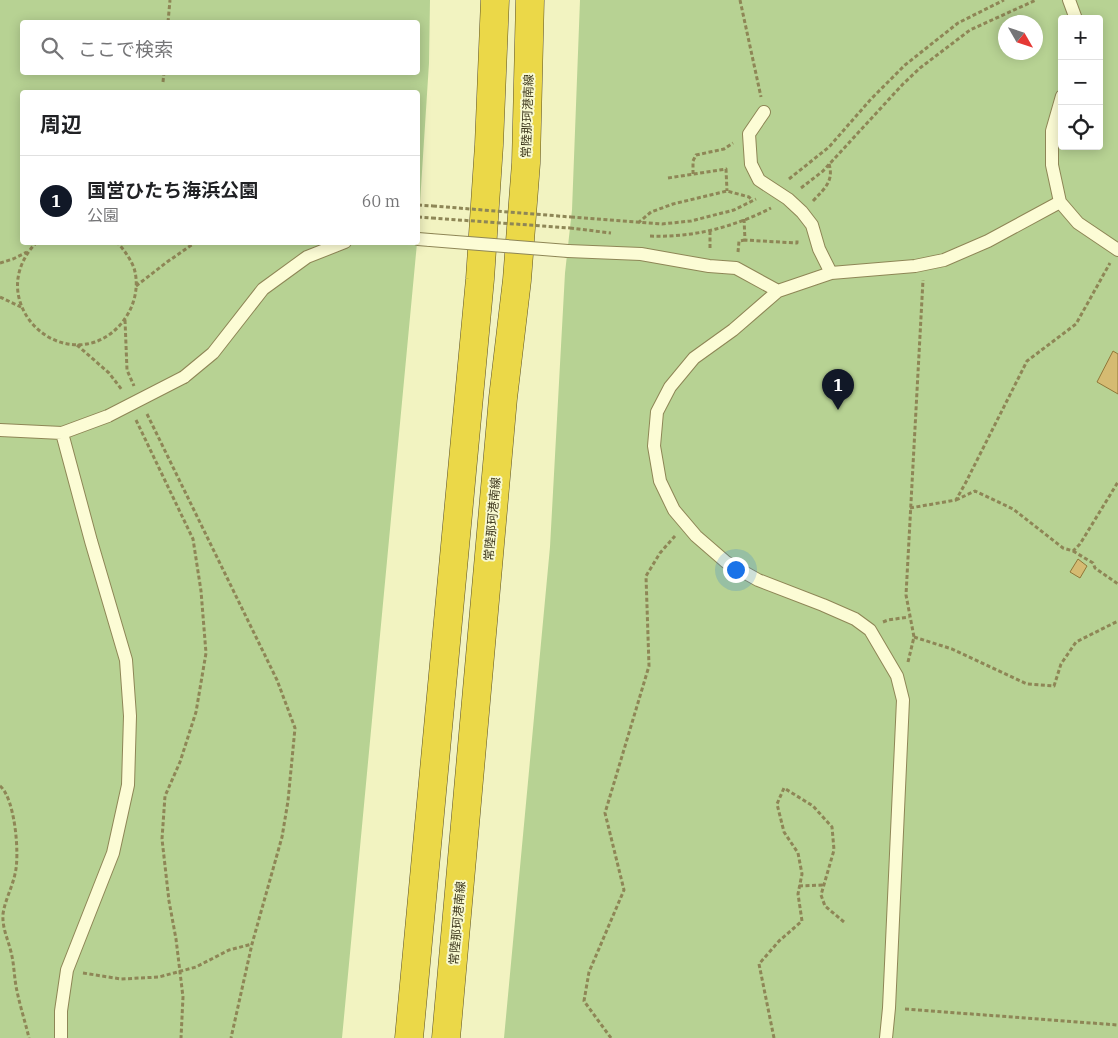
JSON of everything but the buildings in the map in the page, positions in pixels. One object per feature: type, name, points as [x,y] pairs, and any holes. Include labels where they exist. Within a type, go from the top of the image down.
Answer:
[{"type":"highway","points":[[409,1038],[480,279],[489,145],[495,0]]},
{"type":"highway","name":"常陸那珂港南線","points":[[446,1038],[503,398],[517,280],[526,163],[530,0]]},
{"type":"street","points":[[1069,0],[1075,15]]},
{"type":"street","points":[[1059,105],[1052,131],[1052,165],[1060,202],[1078,223],[1118,250]]},
{"type":"street","points":[[764,112],[750,134],[751,164],[759,180],[788,199],[812,225],[819,249],[831,273]]},
{"type":"street","points":[[886,1038],[903,700],[897,676],[870,630],[855,619],[823,604],[758,580],[726,562],[686,525],[674,510],[660,481],[654,446],[657,412],[670,387],[694,358],[733,330],[778,291],[831,273],[924,264],[944,260],[988,241],[1060,202]]},
{"type":"street","points":[[424,239],[568,251],[641,254],[709,266],[736,268],[778,291]]},
{"type":"street","points":[[0,430],[62,433],[108,416],[184,377],[213,354],[264,289],[307,258],[338,245]]},
{"type":"street","points":[[61,1038],[61,1011],[67,970],[113,853],[128,785],[130,716],[126,660],[62,433]]},
{"type":"path","points":[[168,20],[170,0]]},
{"type":"path","points":[[740,0],[764,112]]},
{"type":"path","points":[[420,205],[662,224],[691,221],[734,210],[763,196],[799,172],[829,147],[871,99],[927,46],[958,23],[1004,0]]},
{"type":"path","points":[[642,236],[667,237],[710,231],[761,213],[788,199],[823,170],[902,84],[920,68],[970,30],[1036,0]]},
{"type":"path","points":[[163,82],[164,75]]},
{"type":"path","points":[[693,174],[693,160],[696,155],[724,149],[750,134]]},
{"type":"path","points":[[668,178],[726,169],[727,191]]},
{"type":"path","points":[[638,223],[651,212],[674,204],[727,191],[749,197],[752,200]]},
{"type":"path","points":[[420,217],[570,228],[616,234]]},
{"type":"path","points":[[34,245],[21,264],[18,278],[18,293],[21,307],[28,320],[49,338],[62,343],[76,345],[95,342],[112,334],[125,320],[133,304],[136,286],[134,269],[127,253],[120,245]]},
{"type":"path","points":[[136,286],[192,245]]},
{"type":"path","points":[[956,500],[1027,361],[1076,324],[1118,250]]},
{"type":"path","points":[[0,263],[28,252]]},
{"type":"path","points":[[903,700],[908,660],[914,637],[906,595],[924,264]]},
{"type":"path","points":[[0,297],[21,307]]},
{"type":"path","points":[[125,320],[127,370],[135,388]]},
{"type":"path","points":[[76,345],[109,373],[126,398]]},
{"type":"path","points":[[143,405],[277,680],[295,728],[288,801],[282,837],[252,944],[231,1038]]},
{"type":"path","points":[[134,415],[193,539],[201,591],[206,653],[196,712],[180,762],[165,796],[162,839],[183,997],[181,1038]]},
{"type":"path","points":[[1073,551],[1080,544],[1118,482]]},
{"type":"path","points":[[910,508],[956,500],[976,491],[1013,509],[1063,548],[1073,551],[1093,563],[1095,568],[1118,584]]},
{"type":"path","points":[[611,1038],[584,1001],[589,972],[624,890],[605,813],[649,666],[646,576],[660,552],[686,525]]},
{"type":"path","points":[[870,630],[888,620],[909,617]]},
{"type":"path","points":[[914,637],[952,649],[1027,684],[1054,686],[1061,664],[1076,642],[1118,621]]},
{"type":"path","points":[[0,786],[5,790],[13,809],[16,842],[16,872],[3,914],[3,927],[11,953],[16,987],[29,1038]]},
{"type":"path","points":[[774,1038],[759,964],[779,941],[802,921],[798,894],[802,874],[798,853],[784,832],[777,804],[784,788],[813,806],[832,827],[834,850],[821,895],[825,906],[844,922]]},
{"type":"path","points":[[799,886],[824,885]]},
{"type":"path","points":[[67,970],[121,979],[159,977],[196,967],[228,950],[252,944]]},
{"type":"path","points":[[889,1008],[1118,1026]]},
{"type":"green space","points":[[0,0],[430,0],[429,63],[420,203],[420,90],[20,90],[20,245],[417,245],[342,1038],[0,1038]]},
{"type":"green space","points":[[580,0],[1118,0],[1118,1038],[504,1038],[550,547],[565,273],[572,210]]},
{"type":"place","name":"国営ひたち海浜公園","points":[[838,410]]}]
